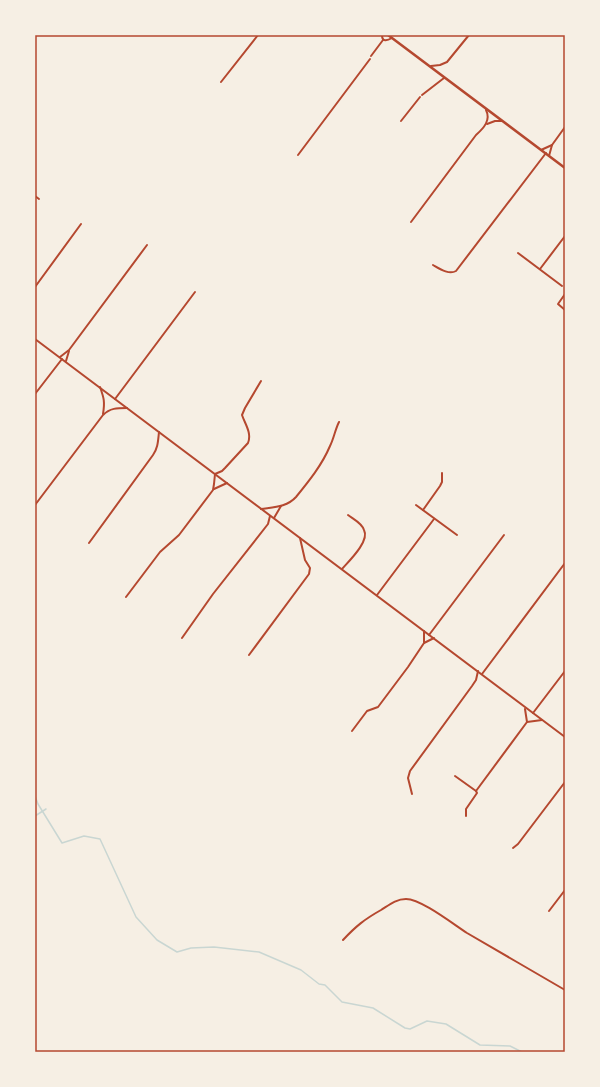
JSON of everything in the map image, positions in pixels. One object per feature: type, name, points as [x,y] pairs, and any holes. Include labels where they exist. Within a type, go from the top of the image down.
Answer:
[{"type":"street","points":[[222,82],[258,35]]},
{"type":"street","points":[[298,155],[371,58],[383,40],[382,35]]},
{"type":"street","points":[[388,35],[565,168]]},
{"type":"street","points":[[430,66],[440,66],[447,62],[468,35]]},
{"type":"street","points":[[383,40],[386,41],[392,38]]},
{"type":"street","points":[[401,121],[421,96],[444,78]]},
{"type":"street","points":[[483,106],[486,110],[488,118],[485,126]]},
{"type":"street","points":[[411,222],[476,135],[491,122],[503,122]]},
{"type":"street","points":[[549,156],[552,145],[565,127]]},
{"type":"street","points":[[541,150],[552,145]]},
{"type":"street","points":[[432,265],[450,273],[456,271],[546,153]]},
{"type":"street","points":[[35,196],[39,199]]},
{"type":"street","points":[[35,287],[81,224]]},
{"type":"street","points":[[540,270],[565,236]]},
{"type":"street","points":[[35,394],[147,245]]},
{"type":"street","points":[[518,253],[562,286]]},
{"type":"street","points":[[115,399],[195,292]]},
{"type":"street","points":[[565,296],[558,304],[565,310]]},
{"type":"street","points":[[35,339],[565,737]]},
{"type":"street","points":[[66,361],[69,350]]},
{"type":"street","points":[[215,474],[222,471],[249,440],[249,434],[242,415],[261,381]]},
{"type":"street","points":[[99,387],[105,402],[103,415]]},
{"type":"street","points":[[35,505],[103,415],[114,409],[128,408]]},
{"type":"street","points":[[261,509],[281,506],[293,500],[321,464],[331,444],[339,422]]},
{"type":"street","points":[[89,543],[157,450],[159,432]]},
{"type":"street","points":[[423,510],[440,486],[442,482],[442,473]]},
{"type":"street","points":[[213,490],[215,474]]},
{"type":"street","points":[[126,597],[160,552],[179,535],[213,490],[227,483]]},
{"type":"street","points":[[416,505],[457,535]]},
{"type":"street","points":[[182,638],[213,594],[268,524],[274,519],[281,506]]},
{"type":"street","points":[[342,569],[364,542],[366,534],[363,527],[348,515]]},
{"type":"street","points":[[268,524],[270,516]]},
{"type":"street","points":[[376,595],[434,518]]},
{"type":"street","points":[[429,635],[504,535]]},
{"type":"street","points":[[249,655],[309,574],[310,568],[305,560],[299,537]]},
{"type":"street","points":[[482,674],[565,563]]},
{"type":"street","points":[[352,730],[367,712],[378,707],[408,667],[424,642],[424,631]]},
{"type":"street","points":[[424,642],[434,638]]},
{"type":"street","points":[[412,794],[408,778],[410,771],[472,686],[476,680],[478,671]]},
{"type":"street","points":[[533,714],[565,671]]},
{"type":"street","points":[[466,816],[466,810],[476,795],[476,791],[527,722],[525,708]]},
{"type":"street","points":[[527,722],[542,720]]},
{"type":"street","points":[[455,776],[476,791]]},
{"type":"street","points":[[513,848],[518,844],[565,782]]},
{"type":"street","points":[[549,911],[565,890]]},
{"type":"street","points":[[344,940],[354,928],[368,918],[394,902],[405,899],[421,903],[466,932],[565,990]]},
{"type":"waterway","points":[[35,796],[38,804],[62,843],[84,836],[100,839],[136,917],[157,940],[177,952],[191,948],[214,947],[259,952],[301,970],[319,984],[325,985],[342,1002],[373,1008],[405,1028],[410,1029],[427,1021],[446,1024],[480,1045],[510,1046],[522,1052]]},
{"type":"waterway","points":[[35,816],[46,809]]}]
